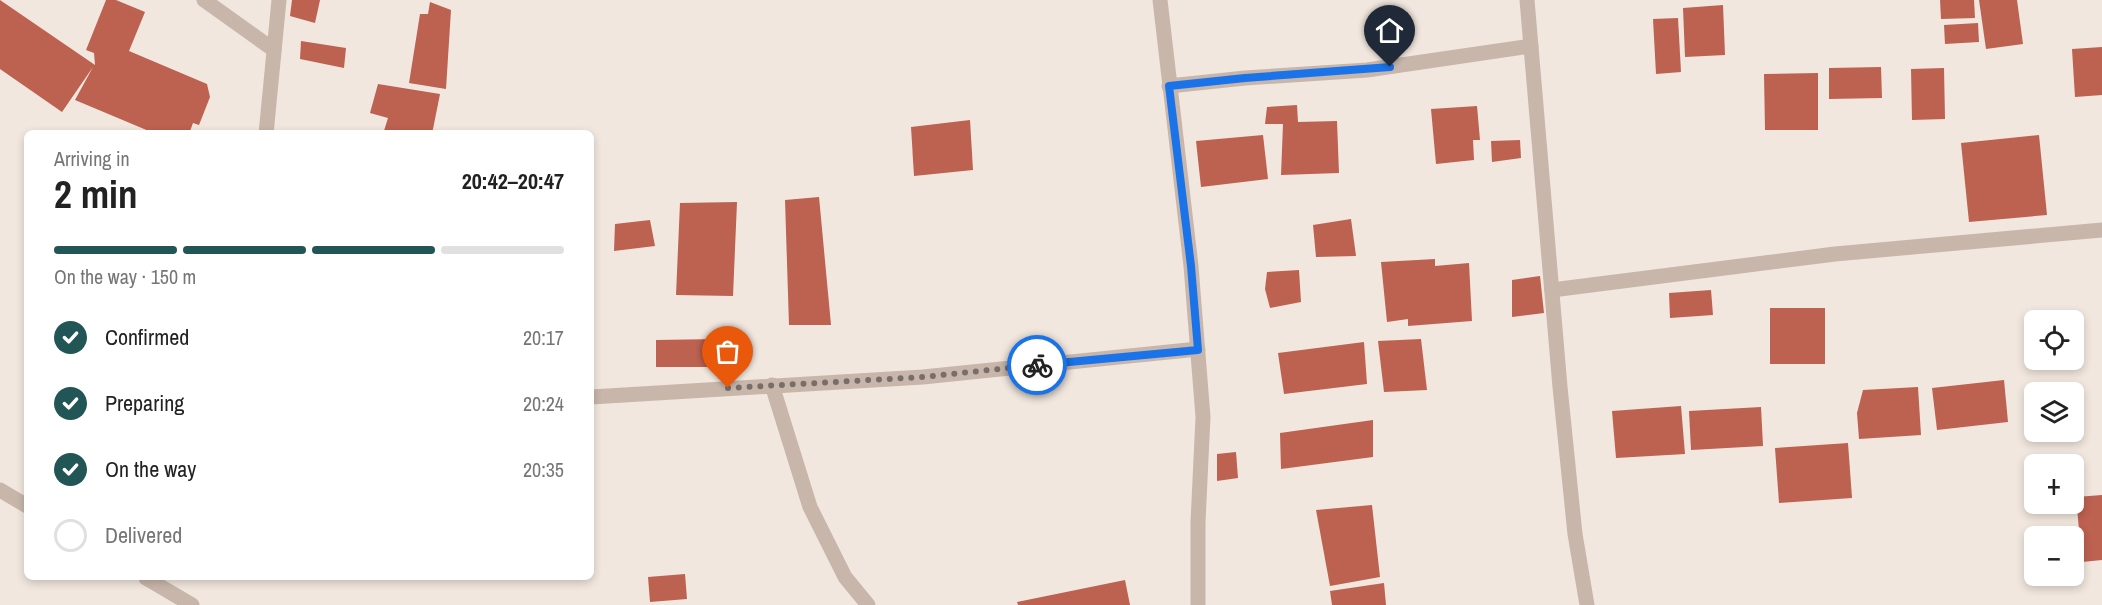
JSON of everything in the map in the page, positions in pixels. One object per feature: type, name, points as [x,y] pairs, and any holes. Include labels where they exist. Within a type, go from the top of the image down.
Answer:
[{"type":"street","points":[[204,0],[274,50]]},
{"type":"street","points":[[266,130],[279,0]]},
{"type":"street","points":[[1160,0],[1191,266],[1203,417],[1198,522],[1198,605]]},
{"type":"street","points":[[1527,0],[1560,387],[1575,534],[1587,605]]},
{"type":"street","points":[[1169,86],[1245,78],[1367,70],[1531,46]]},
{"type":"street","points":[[1552,290],[1835,254],[2102,230]]},
{"type":"street","points":[[594,397],[923,377],[1198,350]]},
{"type":"street","points":[[772,385],[810,507],[845,577],[868,605]]},
{"type":"street","points":[[0,490],[24,504]]},
{"type":"street","points":[[154,580],[170,584],[192,605]]},
{"type":"building","points":[[0,0],[95,65],[94,53],[86,50],[106,0],[116,0],[145,12],[129,51],[207,84],[210,97],[199,125],[193,123],[190,130],[146,130],[75,100],[93,67],[62,112],[0,69]]},
{"type":"building","points":[[292,0],[320,0],[315,23],[290,16]]},
{"type":"building","points":[[1940,0],[1974,0],[1975,18],[1941,19]]},
{"type":"building","points":[[1979,0],[2017,0],[2023,44],[1986,49]]},
{"type":"building","points":[[430,2],[451,10],[446,89],[409,83],[420,14],[428,14]]},
{"type":"building","points":[[1723,5],[1725,55],[1685,57],[1683,8]]},
{"type":"building","points":[[1678,18],[1681,72],[1656,74],[1653,19]]},
{"type":"building","points":[[1978,23],[1979,42],[1945,44],[1944,25]]},
{"type":"building","points":[[301,41],[346,48],[344,68],[300,59]]},
{"type":"building","points":[[2102,47],[2102,95],[2075,97],[2072,49]]},
{"type":"building","points":[[1881,67],[1882,98],[1829,99],[1829,68]]},
{"type":"building","points":[[1944,68],[1945,119],[1912,120],[1911,69]]},
{"type":"building","points":[[1818,73],[1818,130],[1765,130],[1764,74]]},
{"type":"building","points":[[378,84],[440,94],[433,130],[384,130],[388,118],[370,113]]},
{"type":"building","points":[[1297,105],[1298,122],[1337,121],[1339,173],[1281,175],[1283,124],[1265,124],[1267,107]]},
{"type":"building","points":[[1477,106],[1480,140],[1473,140],[1474,160],[1436,164],[1431,109]]},
{"type":"building","points":[[970,120],[973,170],[914,176],[911,127]]},
{"type":"building","points":[[1263,135],[1268,179],[1201,187],[1196,141]]},
{"type":"building","points":[[2039,135],[2047,215],[1969,222],[1961,143]]},
{"type":"building","points":[[1520,140],[1521,158],[1492,162],[1491,141]]},
{"type":"building","points":[[819,197],[831,325],[789,325],[785,200]]},
{"type":"building","points":[[737,202],[733,296],[676,295],[680,203]]},
{"type":"building","points":[[1351,219],[1356,256],[1316,257],[1313,225]]},
{"type":"building","points":[[650,220],[655,246],[614,251],[615,224]]},
{"type":"building","points":[[1435,259],[1435,266],[1469,263],[1472,321],[1408,326],[1408,319],[1387,322],[1381,262]]},
{"type":"building","points":[[1299,270],[1301,302],[1270,308],[1265,289],[1267,272]]},
{"type":"building","points":[[1540,276],[1544,313],[1512,317],[1512,280]]},
{"type":"building","points":[[1711,290],[1713,315],[1670,318],[1669,293]]},
{"type":"building","points":[[1770,308],[1825,308],[1825,364],[1770,364]]},
{"type":"building","points":[[717,339],[720,367],[656,367],[656,340]]},
{"type":"building","points":[[1421,339],[1427,390],[1384,392],[1378,341]]},
{"type":"building","points":[[1364,342],[1367,384],[1284,394],[1278,353]]},
{"type":"building","points":[[2004,380],[2008,422],[1937,430],[1932,388]]},
{"type":"building","points":[[1918,387],[1921,435],[1859,439],[1857,413],[1863,390]]},
{"type":"building","points":[[1681,406],[1685,454],[1616,458],[1612,411]]},
{"type":"building","points":[[1761,407],[1763,446],[1691,450],[1689,411]]},
{"type":"building","points":[[1373,420],[1373,457],[1281,469],[1280,433]]},
{"type":"building","points":[[1848,443],[1852,498],[1779,503],[1775,448]]},
{"type":"building","points":[[1236,452],[1238,478],[1217,481],[1217,454]]},
{"type":"building","points":[[2102,495],[2102,560],[2084,562],[2084,526],[2079,526],[2078,514],[2084,514],[2084,496]]},
{"type":"building","points":[[1372,505],[1380,577],[1330,586],[1316,510]]},
{"type":"building","points":[[685,574],[687,599],[650,602],[648,577]]},
{"type":"building","points":[[1125,580],[1130,605],[1018,605],[1017,602]]},
{"type":"building","points":[[1384,583],[1386,605],[1332,605],[1330,591]]},
{"type":"way so far","points":[[728,388],[923,377],[1037,365]]},
{"type":"route","points":[[1037,365],[1198,350],[1191,266],[1169,86],[1390,67]]}]
